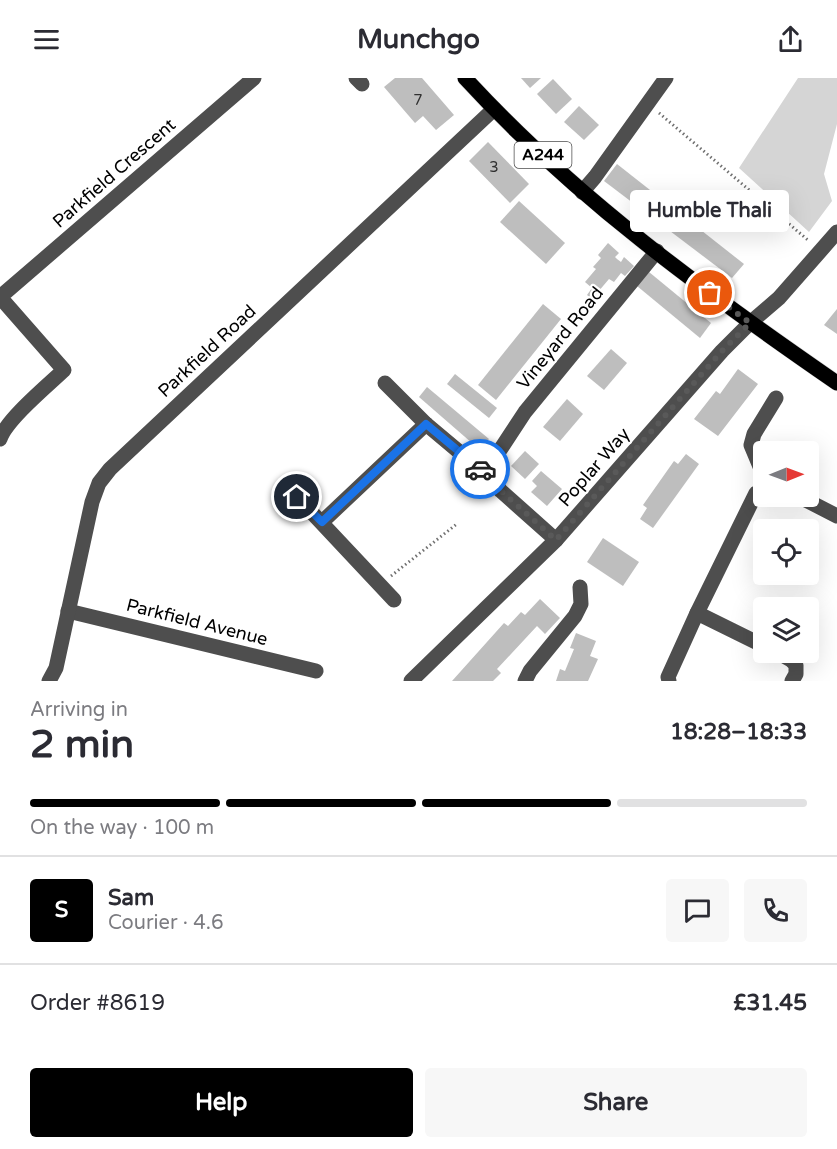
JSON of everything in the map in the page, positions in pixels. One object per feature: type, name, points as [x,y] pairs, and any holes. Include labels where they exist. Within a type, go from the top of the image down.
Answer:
[{"type":"main road","name":"A244","points":[[465,78],[494,109],[582,192],[750,323],[837,383]]},
{"type":"street","name":"Parkfield Crescent","points":[[0,297],[254,78]]},
{"type":"street","points":[[582,192],[666,78]]},
{"type":"street","name":"Parkfield Road","points":[[49,681],[56,668],[92,502],[99,483],[110,469],[494,109]]},
{"type":"street","name":"Poplar Way","points":[[411,681],[556,540],[722,351],[779,298],[822,252],[837,232]]},
{"type":"street","name":"Vineyard Road","points":[[498,453],[525,412],[657,251]]},
{"type":"street","points":[[0,297],[64,370],[14,419],[2,433],[0,439]]},
{"type":"street","points":[[385,383],[426,424],[482,471],[556,540]]},
{"type":"street","points":[[753,448],[754,434],[776,398]]},
{"type":"street","points":[[322,522],[426,424]]},
{"type":"street","points":[[286,485],[394,600]]},
{"type":"street","points":[[667,680],[697,612],[753,499]]},
{"type":"street","points":[[819,507],[837,516]]},
{"type":"street","points":[[525,681],[530,671],[576,616],[581,604],[580,586]]},
{"type":"street","name":"Parkfield Avenue","points":[[68,611],[316,671]]},
{"type":"street","points":[[697,612],[753,640]]},
{"type":"street","points":[[792,681],[796,674],[794,663]]},
{"type":"path","points":[[648,104],[822,252]]},
{"type":"path","points":[[380,585],[458,523]]},
{"type":"shaded area","points":[[798,78],[837,78],[837,124],[824,174],[832,201],[809,232],[739,168]]},
{"type":"building","points":[[395,78],[422,78],[454,115],[436,130],[423,116],[415,123],[384,87]]},
{"type":"building","points":[[521,78],[541,78],[530,88]]},
{"type":"building","points":[[553,79],[572,99],[556,114],[537,94]]},
{"type":"building","points":[[579,106],[599,125],[584,140],[564,122]]},
{"type":"building","points":[[488,142],[529,184],[510,203],[469,161]]},
{"type":"building","points":[[617,164],[744,264],[732,278],[604,181]]},
{"type":"building","points":[[519,201],[565,243],[546,264],[500,222]]},
{"type":"building","points":[[608,243],[619,253],[615,257],[617,259],[621,262],[624,257],[634,266],[625,276],[621,273],[614,282],[609,279],[592,299],[587,295],[592,288],[585,282],[596,269],[593,267],[601,258],[598,255]]},
{"type":"building","points":[[649,272],[711,323],[700,338],[637,286]]},
{"type":"building","points":[[543,304],[561,319],[496,400],[478,385]]},
{"type":"building","points":[[837,309],[837,334],[824,325]]},
{"type":"building","points":[[611,349],[627,363],[604,390],[587,376]]},
{"type":"building","points":[[738,369],[758,384],[718,436],[694,419],[716,391],[720,394]]},
{"type":"building","points":[[455,374],[497,408],[489,418],[447,384]]},
{"type":"building","points":[[427,387],[489,439],[480,450],[419,397]]},
{"type":"building","points":[[567,399],[583,414],[560,441],[543,427]]},
{"type":"building","points":[[525,451],[539,464],[525,479],[511,466]]},
{"type":"building","points":[[686,454],[699,464],[653,528],[640,519],[647,508],[643,505],[674,461],[678,464]]},
{"type":"building","points":[[541,471],[562,489],[547,506],[531,492],[537,486],[532,481]]},
{"type":"building","points":[[603,538],[639,562],[623,586],[587,562]]},
{"type":"building","points":[[540,599],[560,618],[545,634],[537,626],[497,669],[501,673],[493,681],[452,681],[504,623],[508,626],[521,612],[525,615]]},
{"type":"building","points":[[576,633],[596,641],[590,656],[598,659],[588,681],[556,681],[560,669],[565,671],[574,649],[570,648]]},
{"type":"way so far","points":[[480,469],[556,540],[722,351],[750,323],[710,293]]},
{"type":"place","name":"Humble Thali","points":[[710,293]]},
{"type":"route","points":[[297,497],[322,522],[426,424],[480,469]]}]
